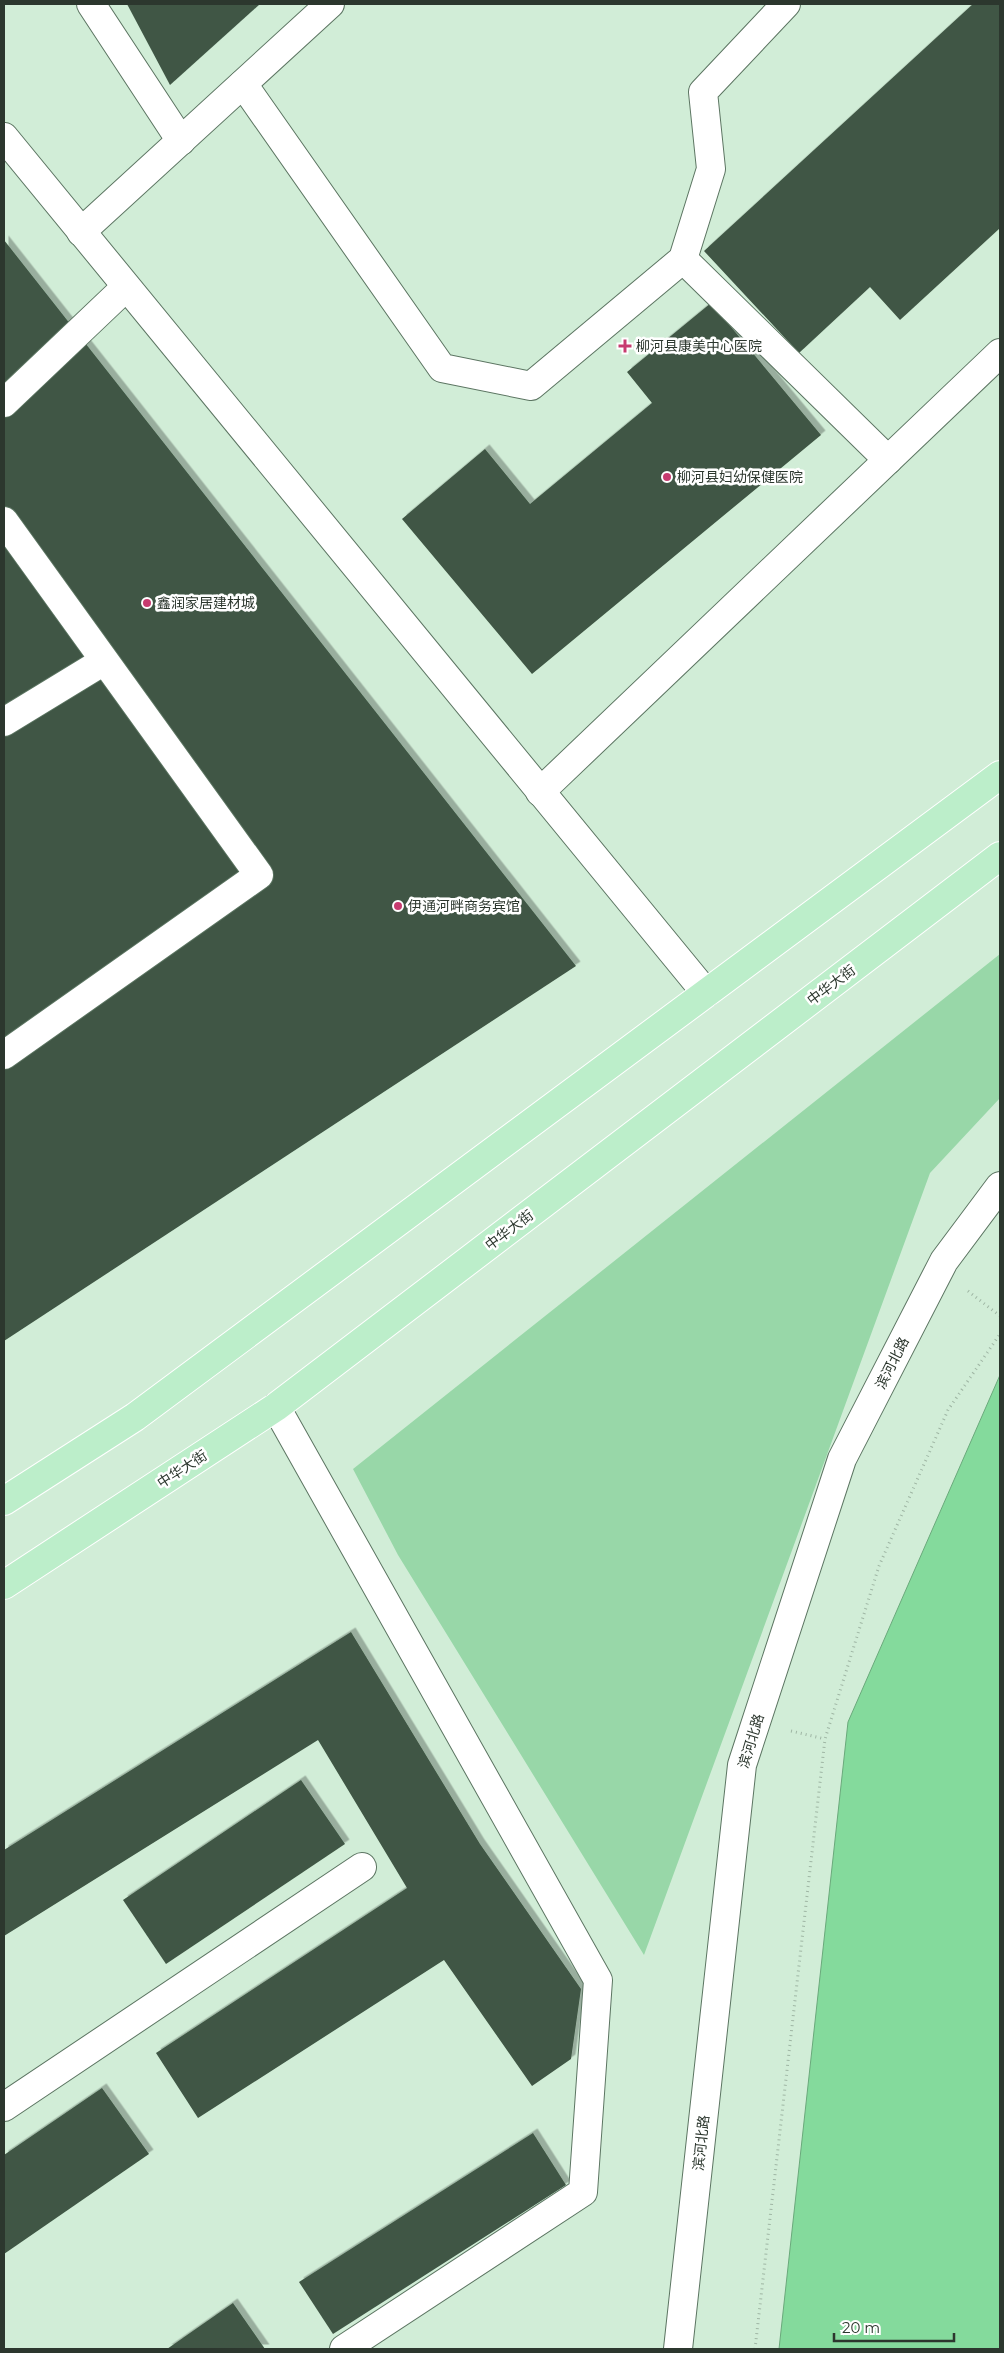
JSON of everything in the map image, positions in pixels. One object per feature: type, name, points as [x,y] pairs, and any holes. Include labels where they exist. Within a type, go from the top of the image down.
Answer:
[{"type":"main road","points":[[4,1500],[135,1416],[1000,775]]},
{"type":"main road","name":"中华大街","points":[[4,1585],[276,1406],[1000,856]]},
{"type":"street","points":[[91,4],[181,141]]},
{"type":"street","points":[[82,232],[330,4]]},
{"type":"street","points":[[243,84],[442,368],[530,386],[683,258],[711,169],[703,92],[786,4]]},
{"type":"street","points":[[4,137],[706,993]]},
{"type":"street","points":[[683,258],[888,460]]},
{"type":"street","points":[[4,403],[126,287]]},
{"type":"street","points":[[540,792],[888,460],[997,363]]},
{"type":"street","points":[[4,521],[258,875],[4,1055]]},
{"type":"street","points":[[4,722],[104,661]]},
{"type":"street","name":"滨河北路","points":[[678,2349],[742,1766],[842,1459],[944,1261],[1000,1186]]},
{"type":"street","points":[[276,1406],[598,1980],[583,2192],[344,2349]]},
{"type":"street","points":[[4,2107],[362,1867]]},
{"type":"path","points":[[966,1289],[1000,1316]]},
{"type":"path","points":[[755,2349],[826,1739],[879,1566],[948,1410],[1000,1334]]},
{"type":"path","points":[[783,1729],[826,1739]]},
{"type":"shaded area","points":[[1000,954],[1000,1098],[930,1173],[644,1955],[398,1555],[353,1469]]},
{"type":"shaded area","points":[[1000,1375],[1000,2349],[779,2349],[848,1722]]},
{"type":"building","points":[[127,4],[260,4],[170,85]]},
{"type":"building","points":[[973,4],[1000,4],[1000,228],[900,320],[870,287],[799,353],[704,251]]},
{"type":"building","name":"鑫润家居建材城","points":[[4,240],[576,966],[4,1341]]},
{"type":"building","name":"柳河县妇幼保健医院","points":[[711,303],[821,435],[532,674],[402,519],[485,449],[530,504],[652,403],[627,372]]},
{"type":"building","points":[[351,1632],[480,1844],[581,1989],[571,2059],[532,2086],[444,1960],[198,2118],[156,2053],[407,1888],[318,1740],[4,1936],[4,1850]]},
{"type":"building","points":[[301,1780],[345,1844],[166,1964],[123,1900]]},
{"type":"building","points":[[102,2088],[149,2154],[4,2254],[4,2155]]},
{"type":"building","points":[[533,2133],[566,2185],[333,2334],[299,2282]]},
{"type":"building","points":[[233,2303],[265,2349],[167,2349]]},
{"type":"place","name":"柳河县康美中心医院","points":[[625,346]]},
{"type":"place","name":"柳河县妇幼保健医院","points":[[667,477]]},
{"type":"place","name":"鑫润家居建材城","points":[[147,603]]},
{"type":"place","name":"伊通河畔商务宾馆","points":[[398,906]]}]
